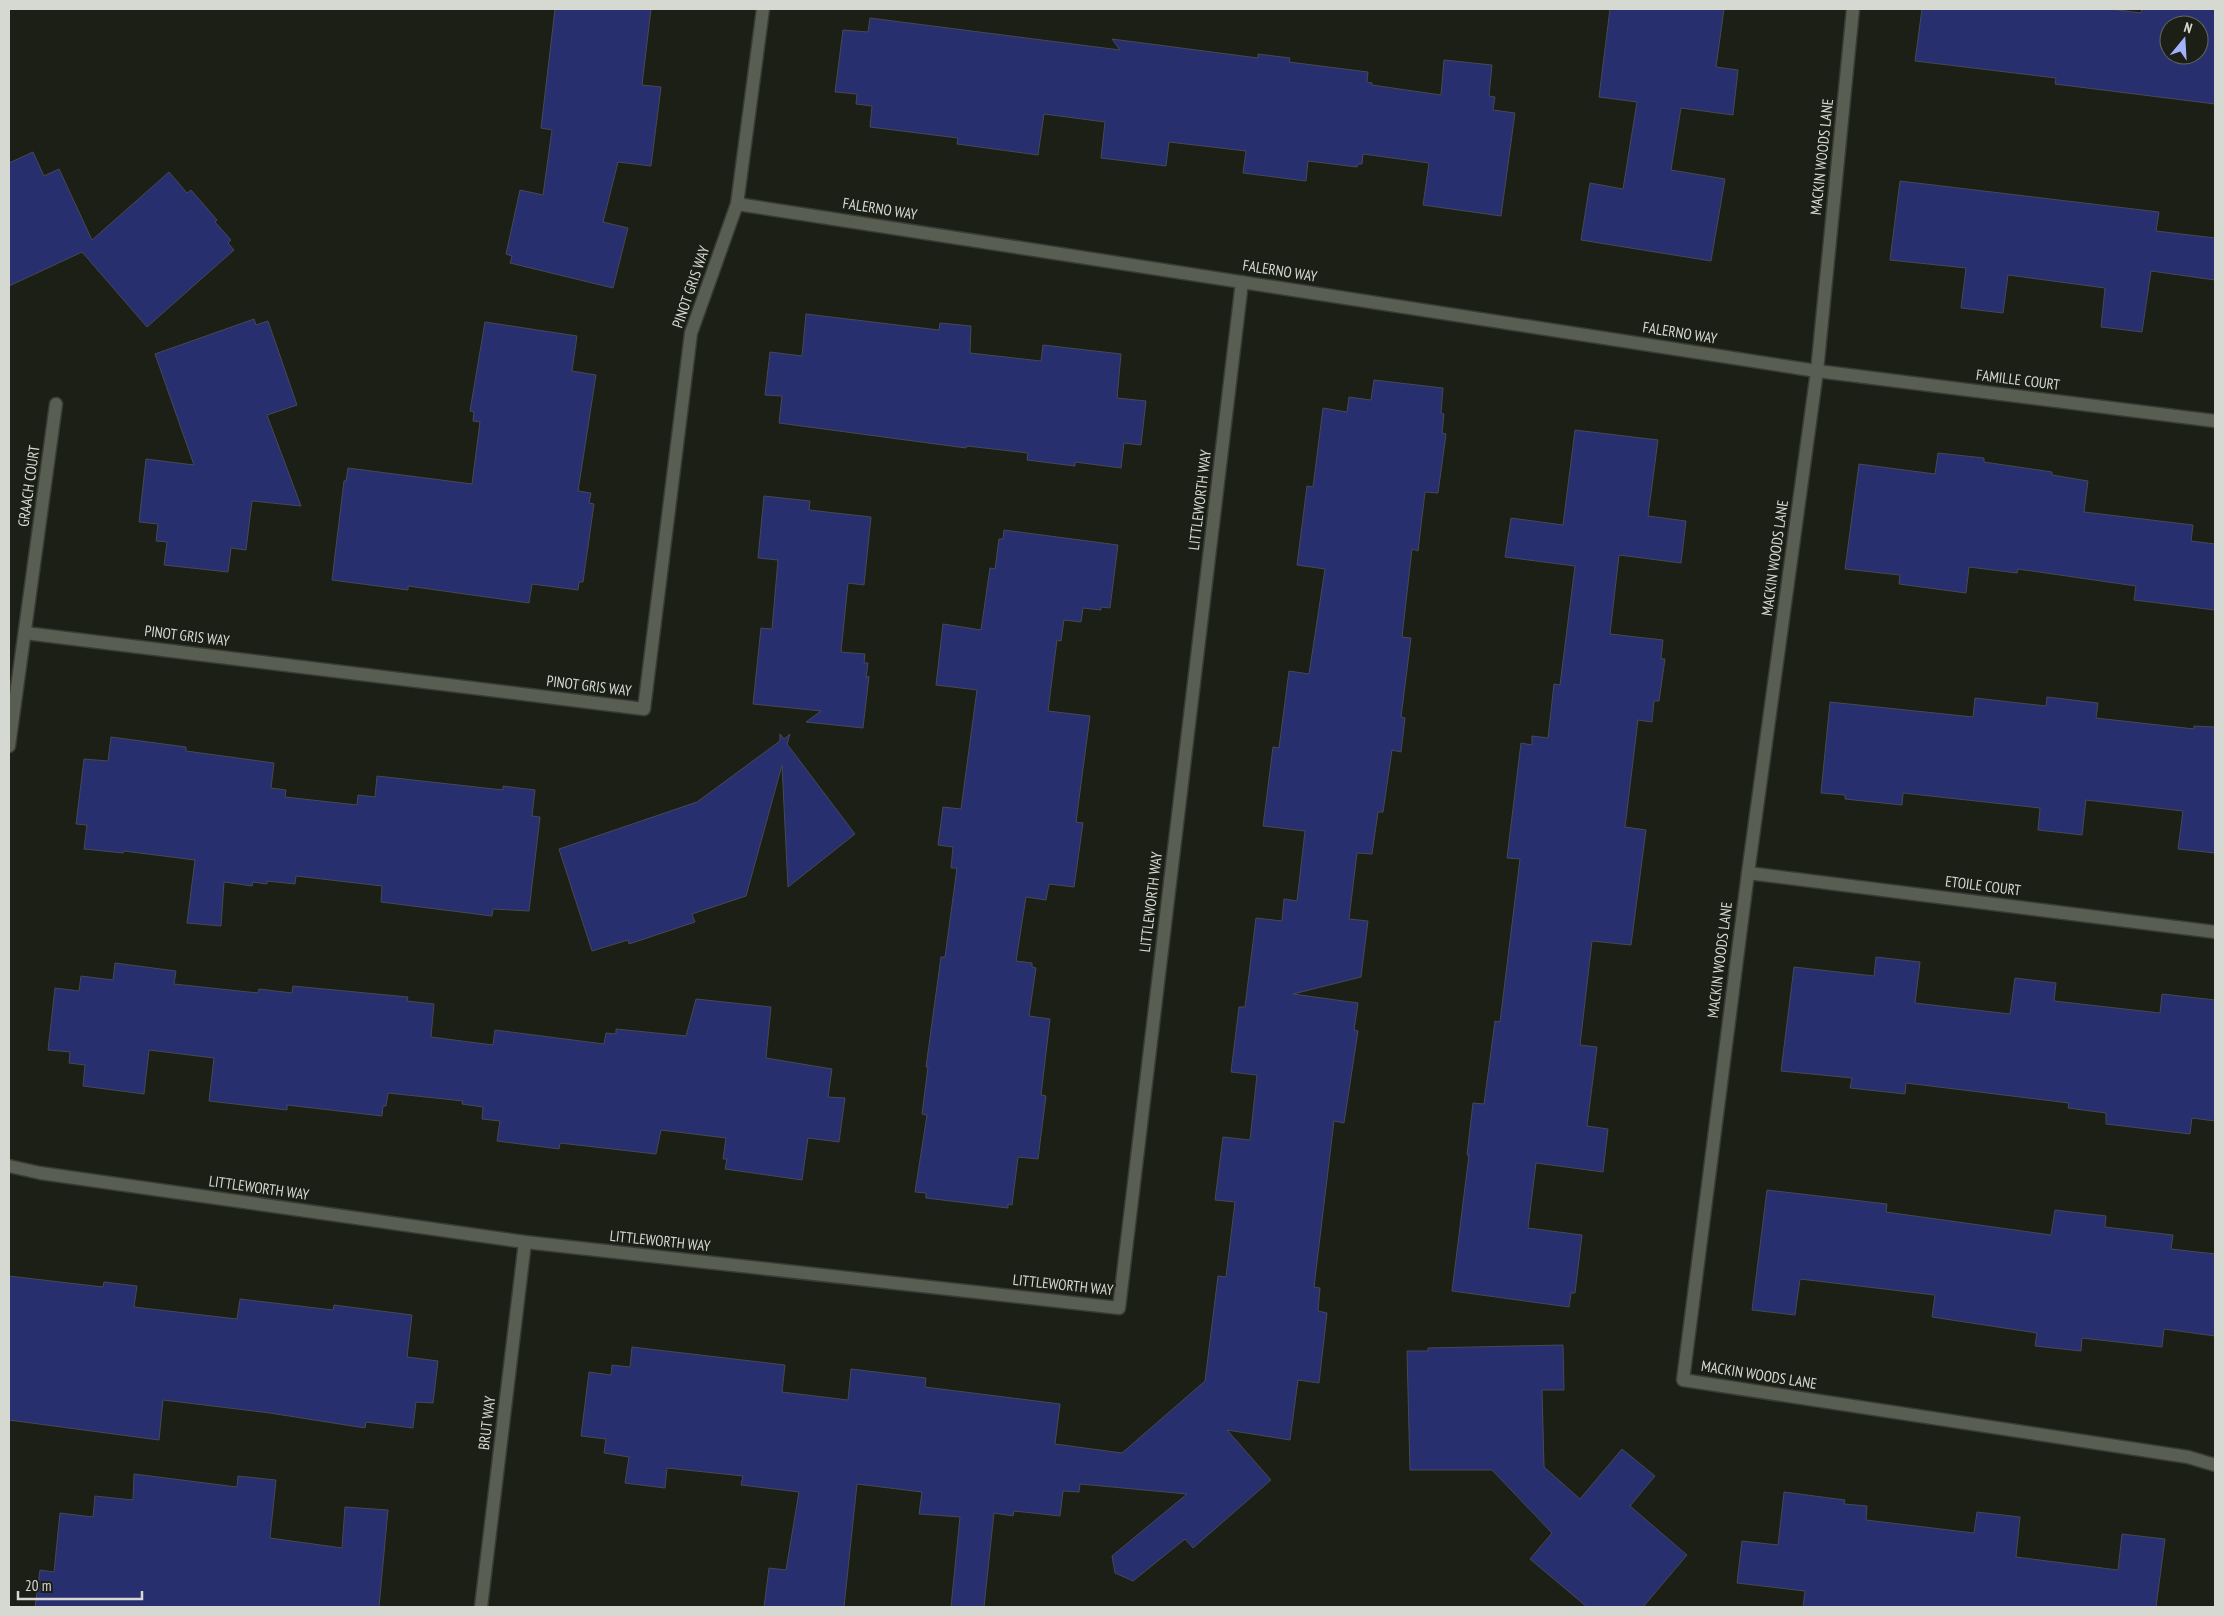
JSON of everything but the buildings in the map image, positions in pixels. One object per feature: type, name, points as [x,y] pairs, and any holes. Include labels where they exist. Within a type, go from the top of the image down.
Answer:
[{"type":"street","name":"PINOT GRIS WAY","points":[[24,633],[644,709],[691,333],[737,204],[763,9]]},
{"type":"street","name":"MACKIN WOODS LANE","points":[[1853,9],[1817,371],[1748,873],[1683,1380],[2188,1457],[2215,1465]]},
{"type":"street","name":"FALERNO WAY","points":[[737,204],[1817,371]]},
{"type":"street","name":"LITTLEWORTH WAY","points":[[9,1166],[40,1174],[525,1242],[1119,1308],[1242,282]]},
{"type":"street","name":"FAMILLE COURT","points":[[1817,371],[2215,421]]},
{"type":"street","name":"GRAACH COURT","points":[[24,633],[56,404]]},
{"type":"street","points":[[9,746],[24,633]]},
{"type":"street","name":"ETOILE COURT","points":[[1748,873],[2215,932]]},
{"type":"street","name":"BRUT WAY","points":[[480,1607],[525,1242]]}]
